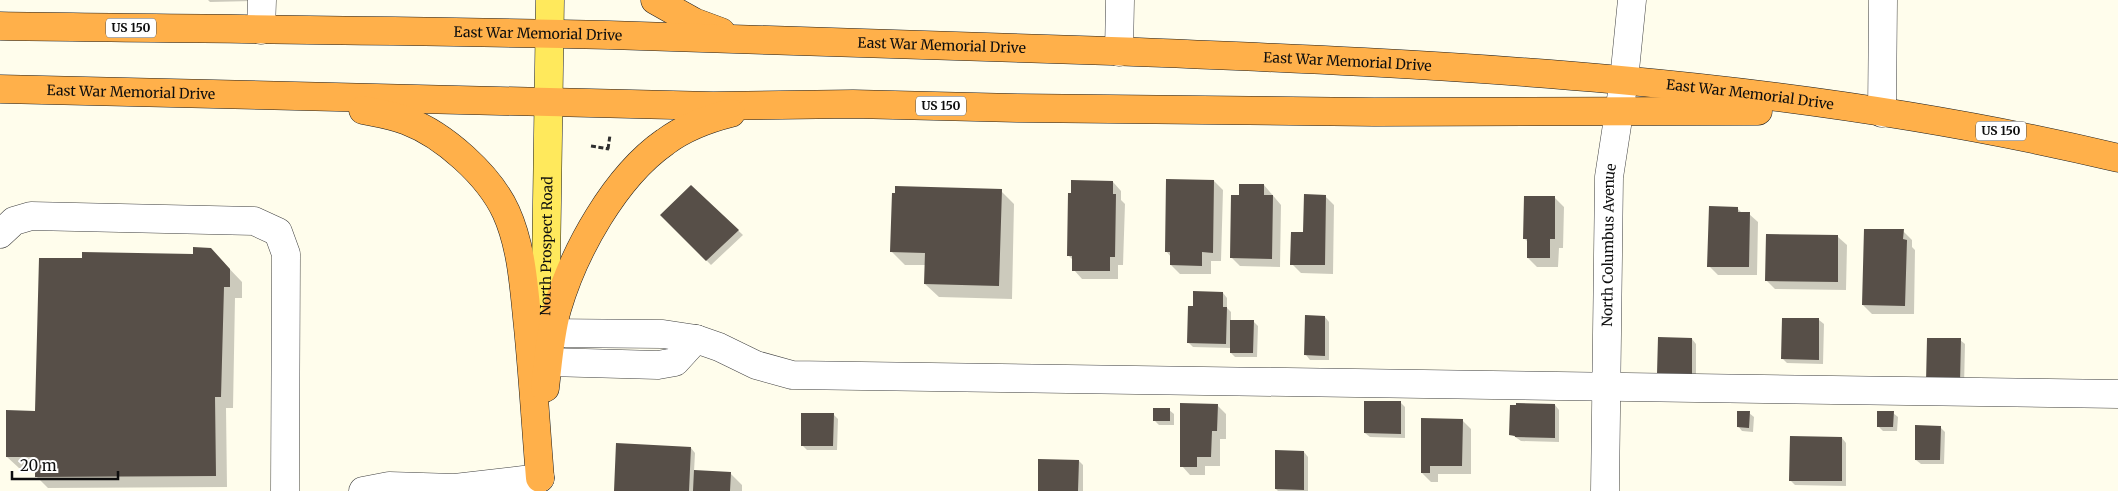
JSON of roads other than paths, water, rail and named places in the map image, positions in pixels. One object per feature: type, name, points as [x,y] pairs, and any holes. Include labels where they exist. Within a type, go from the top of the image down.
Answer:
[{"type":"highway","points":[[655,0],[694,22],[739,39]]},
{"type":"highway","name":"East War Memorial Drive","points":[[0,26],[550,34],[739,39],[1333,60],[1554,73],[1830,104],[1882,114],[1984,128],[2118,158]]},
{"type":"highway","name":"East War Memorial Drive","points":[[0,88],[713,106],[816,105],[1273,112],[1620,112],[1733,110],[1882,114]]},
{"type":"highway","points":[[67,90],[299,103],[362,109],[406,120],[430,131],[451,147],[469,163],[496,194],[506,212],[517,248],[526,299],[535,394],[540,485]]},
{"type":"highway","points":[[544,402],[549,333],[565,286],[594,222],[624,183],[658,147],[676,135],[715,117],[745,110],[816,105]]},
{"type":"main road","name":"North Prospect Road","points":[[540,485],[549,333],[548,102],[550,0]]},
{"type":"street","points":[[261,30],[262,0]]},
{"type":"street","points":[[1119,52],[1120,0]]},
{"type":"street","name":"North Columbus Avenue","points":[[1604,491],[1609,186],[1624,80],[1632,0]]},
{"type":"street","points":[[1882,114],[1883,0]]},
{"type":"street","points":[[0,234],[14,221],[31,216],[254,221],[278,232],[286,254],[285,491]]},
{"type":"street","points":[[549,333],[662,334],[696,339],[719,347],[756,365],[792,375],[2118,394]]},
{"type":"street","points":[[548,362],[658,365],[675,362],[696,339]]},
{"type":"street","points":[[363,491],[389,486],[455,488],[540,485]]}]
